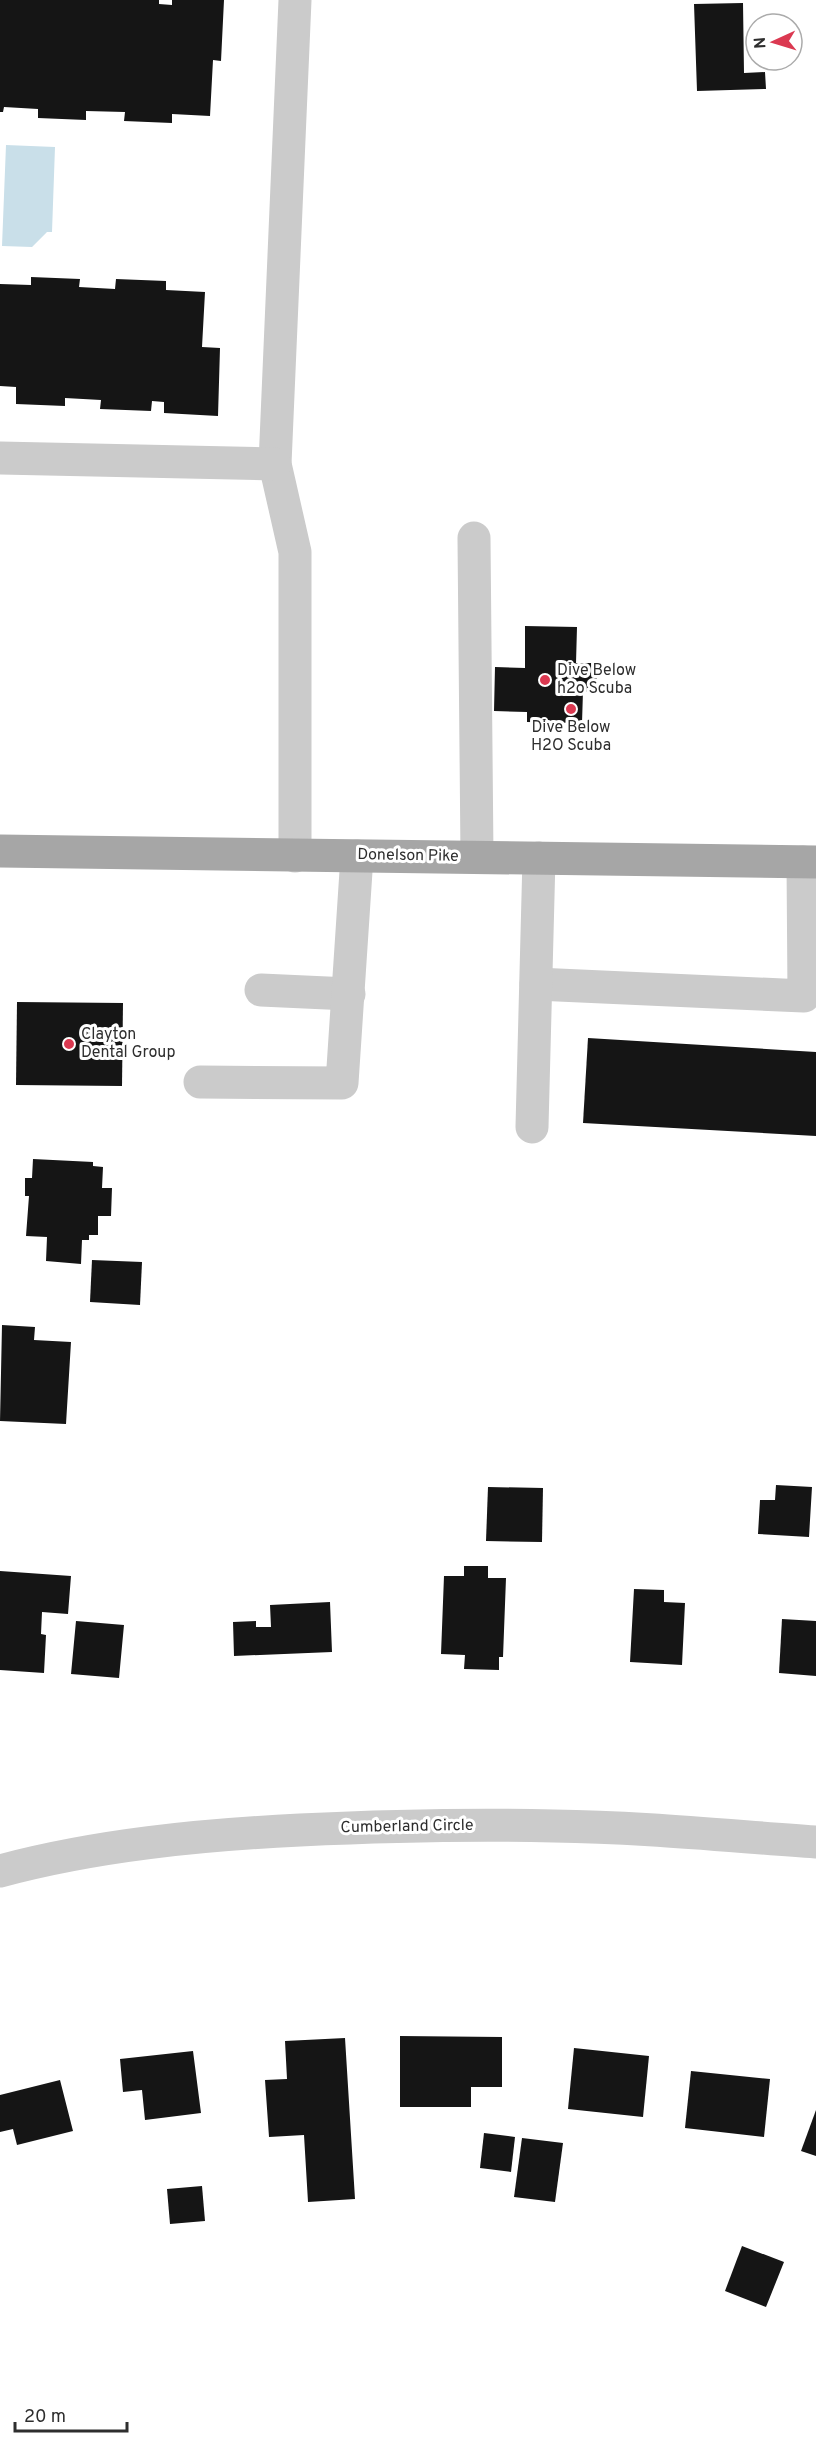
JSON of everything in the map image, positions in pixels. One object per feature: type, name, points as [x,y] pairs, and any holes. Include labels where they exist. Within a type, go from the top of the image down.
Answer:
[{"type":"main road","name":"Donelson Pike","points":[[0,851],[810,862]]},
{"type":"street","points":[[294,0],[275,464],[295,552],[295,856]]},
{"type":"street","points":[[0,458],[275,464]]},
{"type":"street","points":[[474,538],[477,857]]},
{"type":"street","points":[[200,1082],[342,1083],[357,856]]},
{"type":"street","points":[[532,1127],[539,858]]},
{"type":"street","points":[[536,984],[804,996],[810,862]]},
{"type":"street","points":[[261,990],[349,994]]},
{"type":"street","name":"Cumberland Circle","points":[[0,1871],[63,1857],[161,1842],[225,1834],[331,1829],[556,1826],[816,1842]]},
{"type":"water","points":[[6,145],[55,147],[52,232],[47,232],[32,247],[2,246]]},
{"type":"building","points":[[0,0],[159,0],[159,4],[172,5],[172,0],[224,0],[221,61],[213,60],[210,116],[172,114],[172,123],[124,121],[125,112],[86,111],[86,120],[38,118],[38,109],[4,107],[3,112],[0,112]]},
{"type":"building","points":[[743,3],[744,73],[765,72],[766,89],[697,91],[694,4]]},
{"type":"building","points":[[31,277],[80,279],[79,287],[115,289],[116,279],[166,281],[166,290],[205,292],[202,347],[220,348],[218,416],[164,413],[164,402],[152,401],[151,411],[100,409],[101,400],[65,398],[65,406],[16,404],[16,387],[0,386],[0,284],[31,285]]},
{"type":"building","name":"Dive Below h2o Scuba","points":[[525,626],[577,627],[576,663],[597,663],[596,692],[583,691],[582,723],[527,722],[527,712],[494,711],[495,667],[525,668]]},
{"type":"building","name":"Clayton Dental Group","points":[[17,1002],[123,1003],[122,1086],[16,1085]]},
{"type":"building","points":[[588,1038],[816,1052],[816,1136],[583,1123]]},
{"type":"building","points":[[33,1159],[93,1162],[93,1166],[103,1167],[102,1188],[112,1188],[111,1216],[98,1216],[98,1235],[89,1235],[89,1240],[82,1240],[81,1264],[46,1261],[47,1237],[26,1236],[29,1196],[25,1196],[25,1178],[32,1178]]},
{"type":"building","points":[[92,1260],[142,1262],[140,1305],[90,1302]]},
{"type":"building","points":[[2,1325],[35,1327],[34,1340],[71,1342],[66,1424],[0,1421]]},
{"type":"building","points":[[776,1485],[812,1487],[809,1537],[758,1534],[760,1500],[775,1500]]},
{"type":"building","points":[[488,1487],[543,1488],[542,1542],[486,1541]]},
{"type":"building","points":[[464,1566],[488,1566],[488,1578],[506,1578],[503,1657],[499,1657],[499,1670],[464,1669],[465,1655],[441,1654],[444,1576],[464,1576]]},
{"type":"building","points":[[0,1571],[71,1576],[68,1614],[42,1612],[41,1634],[46,1635],[44,1673],[0,1670]]},
{"type":"building","points":[[634,1589],[664,1590],[664,1602],[685,1603],[682,1665],[630,1662]]},
{"type":"building","points":[[330,1602],[332,1652],[234,1656],[233,1622],[256,1621],[256,1627],[271,1627],[270,1605]]},
{"type":"building","points":[[782,1619],[816,1621],[816,1676],[779,1673]]},
{"type":"building","points":[[76,1621],[124,1625],[119,1678],[71,1674]]},
{"type":"building","points":[[400,2036],[502,2037],[502,2087],[471,2087],[471,2107],[400,2107]]},
{"type":"building","points":[[345,2038],[355,2199],[308,2202],[304,2135],[269,2137],[265,2080],[287,2079],[285,2041]]},
{"type":"building","points":[[574,2048],[649,2056],[643,2117],[568,2109]]},
{"type":"building","points":[[193,2051],[201,2113],[145,2120],[142,2090],[123,2092],[120,2059]]},
{"type":"building","points":[[691,2071],[770,2079],[764,2137],[685,2128]]},
{"type":"building","points":[[60,2080],[73,2131],[17,2145],[13,2129],[0,2132],[0,2095]]},
{"type":"building","points":[[816,2110],[816,2156],[801,2151]]},
{"type":"building","points":[[484,2133],[515,2137],[511,2172],[480,2168]]},
{"type":"building","points":[[522,2138],[563,2143],[555,2202],[514,2197]]},
{"type":"building","points":[[202,2186],[205,2221],[170,2224],[167,2189]]},
{"type":"building","points":[[742,2246],[784,2262],[766,2307],[725,2291]]},
{"type":"place","name":"Dive Below h2o Scuba","points":[[545,680]]},
{"type":"place","name":"Dive Below H2O Scuba","points":[[571,709]]},
{"type":"place","name":"Clayton Dental Group","points":[[69,1044]]}]
